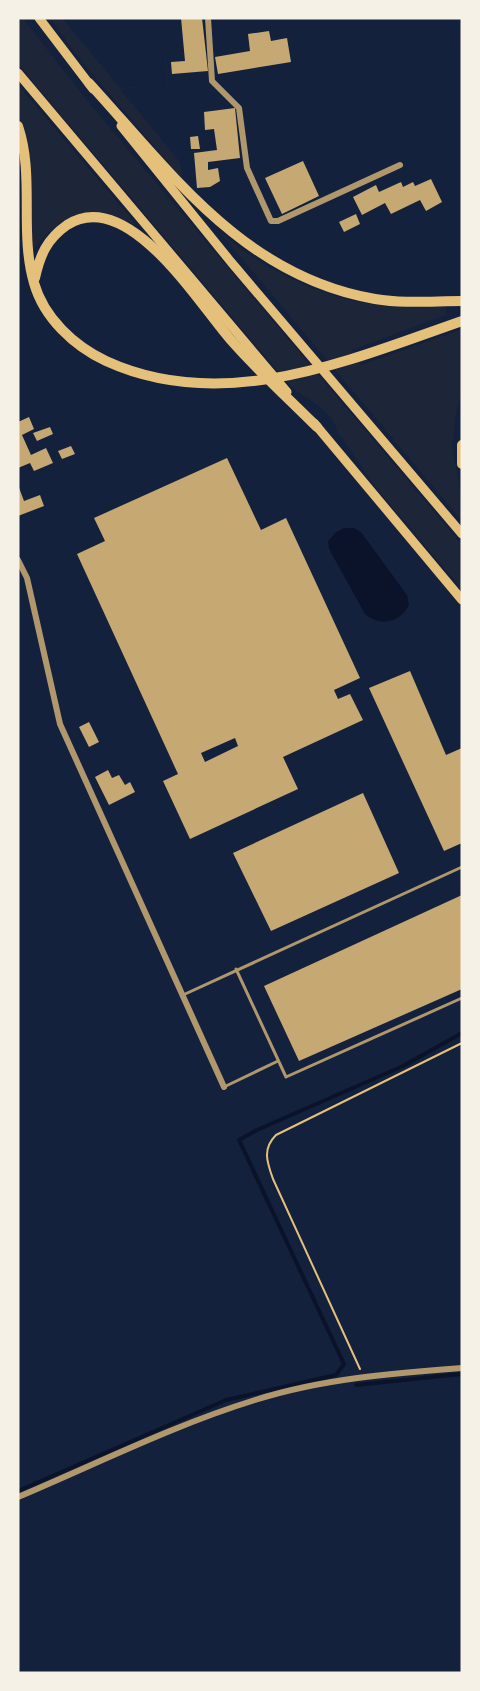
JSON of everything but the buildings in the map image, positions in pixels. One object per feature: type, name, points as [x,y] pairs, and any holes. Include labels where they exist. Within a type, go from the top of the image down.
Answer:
[{"type":"highway","points":[[89,83],[206,211],[277,264],[327,287],[375,299],[400,302],[462,301]]},
{"type":"highway","points":[[18,126],[27,193],[27,244],[34,284],[56,324],[75,342],[114,365],[176,381],[259,382],[352,360],[462,321]]},
{"type":"highway","points":[[34,284],[40,255],[55,233],[75,220],[101,218],[126,225],[156,251],[231,340],[317,427]]},
{"type":"highway","points":[[462,445],[462,464]]},
{"type":"main road","points":[[39,18],[156,172],[462,534]]},
{"type":"main road","points":[[18,73],[462,600]]},
{"type":"street","points":[[208,18],[212,81],[239,108],[247,168],[271,221],[278,221],[400,165]]},
{"type":"street","points":[[18,560],[27,578],[60,724],[224,1087]]},
{"type":"street","points":[[18,1497],[256,1399],[360,1378],[462,1368]]},
{"type":"lane","points":[[181,996],[462,867]]},
{"type":"lane","points":[[236,969],[286,1077],[462,998]]},
{"type":"lane","points":[[224,1087],[278,1061]]},
{"type":"path","points":[[360,1378],[361,1365],[273,1179],[266,1158],[268,1143],[276,1135],[462,1043]]},
{"type":"shaded area","points":[[18,18],[23,18],[88,102],[462,545],[462,589],[377,489],[326,412],[291,387],[18,64]]},
{"type":"shaded area","points":[[50,18],[62,18],[120,88],[167,84],[162,18],[168,84],[120,89],[180,162],[183,180],[78,57]]},
{"type":"shaded area","points":[[18,85],[135,225],[103,215],[79,214],[57,225],[33,250],[26,144],[18,115]]},
{"type":"shaded area","points":[[217,229],[234,244],[274,270],[341,298],[387,306],[447,305],[445,315],[352,350],[361,365],[462,329],[462,390],[456,413],[452,447],[462,498],[462,521]]},
{"type":"shaded area","points":[[344,528],[354,528],[361,532],[407,595],[409,605],[395,619],[377,621],[365,614],[329,549],[328,541]]},
{"type":"waterway","points":[[18,1491],[226,1400],[336,1375],[344,1364],[239,1140],[403,1066],[462,1033]]},
{"type":"waterway","points":[[356,1385],[462,1374]]}]
